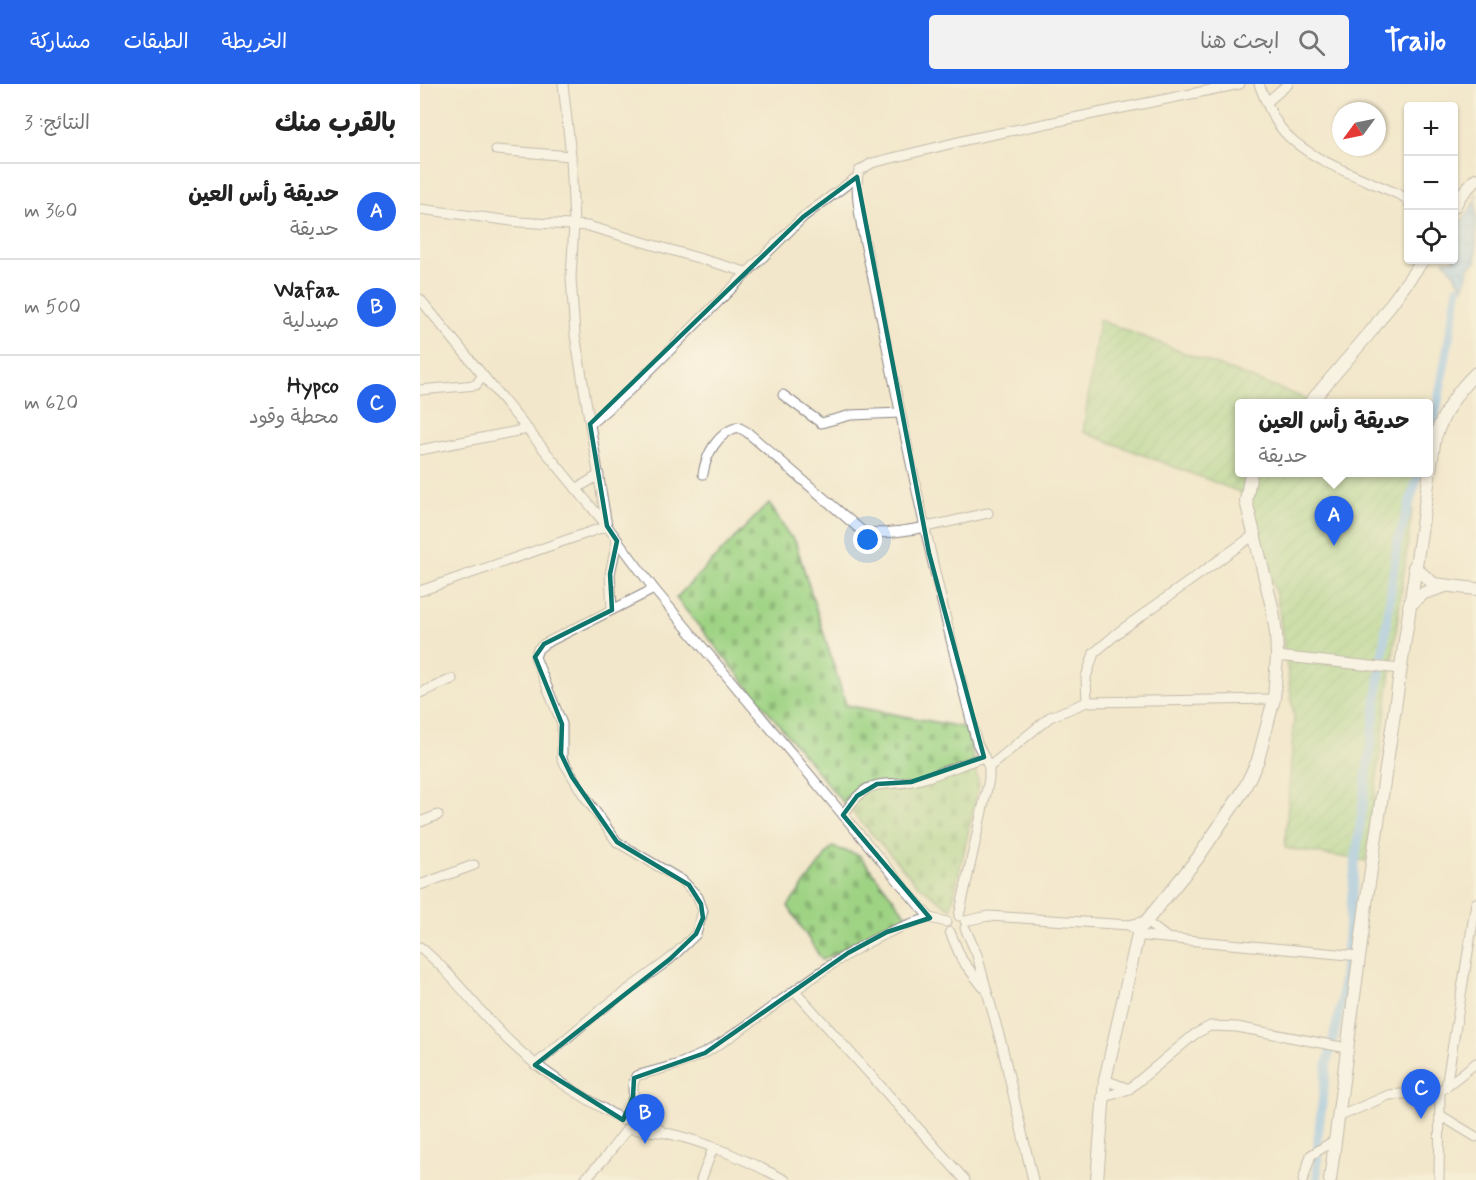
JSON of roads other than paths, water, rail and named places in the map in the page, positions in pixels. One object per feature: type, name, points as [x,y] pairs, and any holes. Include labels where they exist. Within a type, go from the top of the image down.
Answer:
[{"type":"street","points":[[563,84],[571,156],[574,224],[571,278],[575,335],[607,526]]},
{"type":"street","points":[[950,932],[957,934],[963,922],[988,791],[989,767],[971,719],[923,527],[866,243],[857,177],[859,171],[872,163],[970,139],[1240,84]]},
{"type":"street","points":[[1259,84],[1278,125],[1301,146],[1320,158],[1404,197]]},
{"type":"street","points":[[1267,102],[1288,84]]},
{"type":"street","points":[[496,150],[531,155],[571,156]]},
{"type":"street","points":[[590,424],[633,387],[803,217],[857,177]]},
{"type":"street","points":[[1458,197],[1476,179]]},
{"type":"street","points":[[420,209],[519,222],[574,224],[746,272]]},
{"type":"street","points":[[1314,399],[1374,329],[1420,264]]},
{"type":"street","points":[[420,298],[607,526],[654,589],[930,918]]},
{"type":"street","points":[[1433,449],[1446,407],[1476,373]]},
{"type":"street","points":[[420,390],[476,385],[483,375]]},
{"type":"street","points":[[783,395],[821,423],[852,414],[900,413]]},
{"type":"street","points":[[703,474],[705,462],[714,444],[729,431],[738,427],[754,437],[862,531],[875,533],[923,527],[988,513]]},
{"type":"street","points":[[420,450],[528,429]]},
{"type":"street","points":[[576,489],[599,475]]},
{"type":"street","points":[[1096,1180],[1105,1080],[1137,935],[1197,859],[1243,791],[1258,760],[1274,699],[1277,656],[1273,611],[1246,501],[1250,477]]},
{"type":"street","points":[[1330,1180],[1353,956],[1396,669],[1409,606],[1429,477]]},
{"type":"street","points":[[420,591],[607,526]]},
{"type":"street","points":[[1087,702],[1086,677],[1094,653],[1120,631],[1254,535]]},
{"type":"street","points":[[612,610],[610,574],[617,541]]},
{"type":"street","points":[[1414,567],[1427,580],[1443,587],[1476,590]]},
{"type":"street","points":[[1409,606],[1424,593],[1443,587]]},
{"type":"street","points":[[535,1065],[599,1011],[670,959],[696,934],[703,918],[701,904],[689,885],[617,842],[572,777],[561,754],[562,724],[536,660],[536,652],[544,644],[654,589]]},
{"type":"street","points":[[1277,656],[1396,669]]},
{"type":"street","points":[[420,693],[452,679]]},
{"type":"street","points":[[989,767],[1050,717],[1087,702],[1274,699]]},
{"type":"street","points":[[843,815],[857,796],[877,784],[911,782],[984,758]]},
{"type":"street","points":[[420,822],[438,815]]},
{"type":"street","points":[[420,885],[474,865]]},
{"type":"street","points":[[1439,1180],[1440,1115],[1443,1089],[1476,903]]},
{"type":"street","points":[[947,922],[952,916],[963,922],[977,955],[984,989],[1011,1080],[1033,1180]]},
{"type":"street","points":[[963,922],[988,916],[1137,935],[1353,956]]},
{"type":"street","points":[[584,1180],[605,1158],[630,1121],[633,1081],[636,1076],[679,1064],[705,1053],[874,939],[902,926],[930,918],[947,922]]},
{"type":"street","points":[[1137,935],[1150,919]]},
{"type":"street","points":[[1150,919],[1165,936]]},
{"type":"street","points":[[947,922],[962,960],[984,989]]},
{"type":"street","points":[[420,947],[450,974],[509,1041],[535,1065],[574,1092],[630,1121],[648,1120],[663,1132],[713,1148],[785,1180]]},
{"type":"street","points":[[795,991],[880,1082],[965,1180]]},
{"type":"street","points":[[1102,1098],[1129,1089],[1195,1034],[1210,1026],[1237,1027],[1342,1047]]},
{"type":"street","points":[[1338,1117],[1389,1095],[1443,1089],[1476,1063]]},
{"type":"street","points":[[1105,1080],[1129,1089]]},
{"type":"street","points":[[1440,1115],[1476,1137]]},
{"type":"street","points":[[1303,1180],[1311,1155],[1335,1140]]},
{"type":"street","points":[[701,1180],[713,1148]]},
{"type":"water","points":[[1476,201],[1476,262],[1469,267],[1464,288],[1447,264],[1458,264],[1458,226]]},
{"type":"waterway","points":[[1433,430],[1458,288]]},
{"type":"waterway","points":[[1317,1180],[1318,1136],[1327,1064],[1341,1004],[1355,864],[1397,544],[1417,477]]},
{"type":"place","name":"حديقة رأس العين","points":[[1334,546]]},
{"type":"place","name":"Hypco","points":[[1421,1119]]},
{"type":"place","name":"Wafaa","points":[[645,1144]]}]
